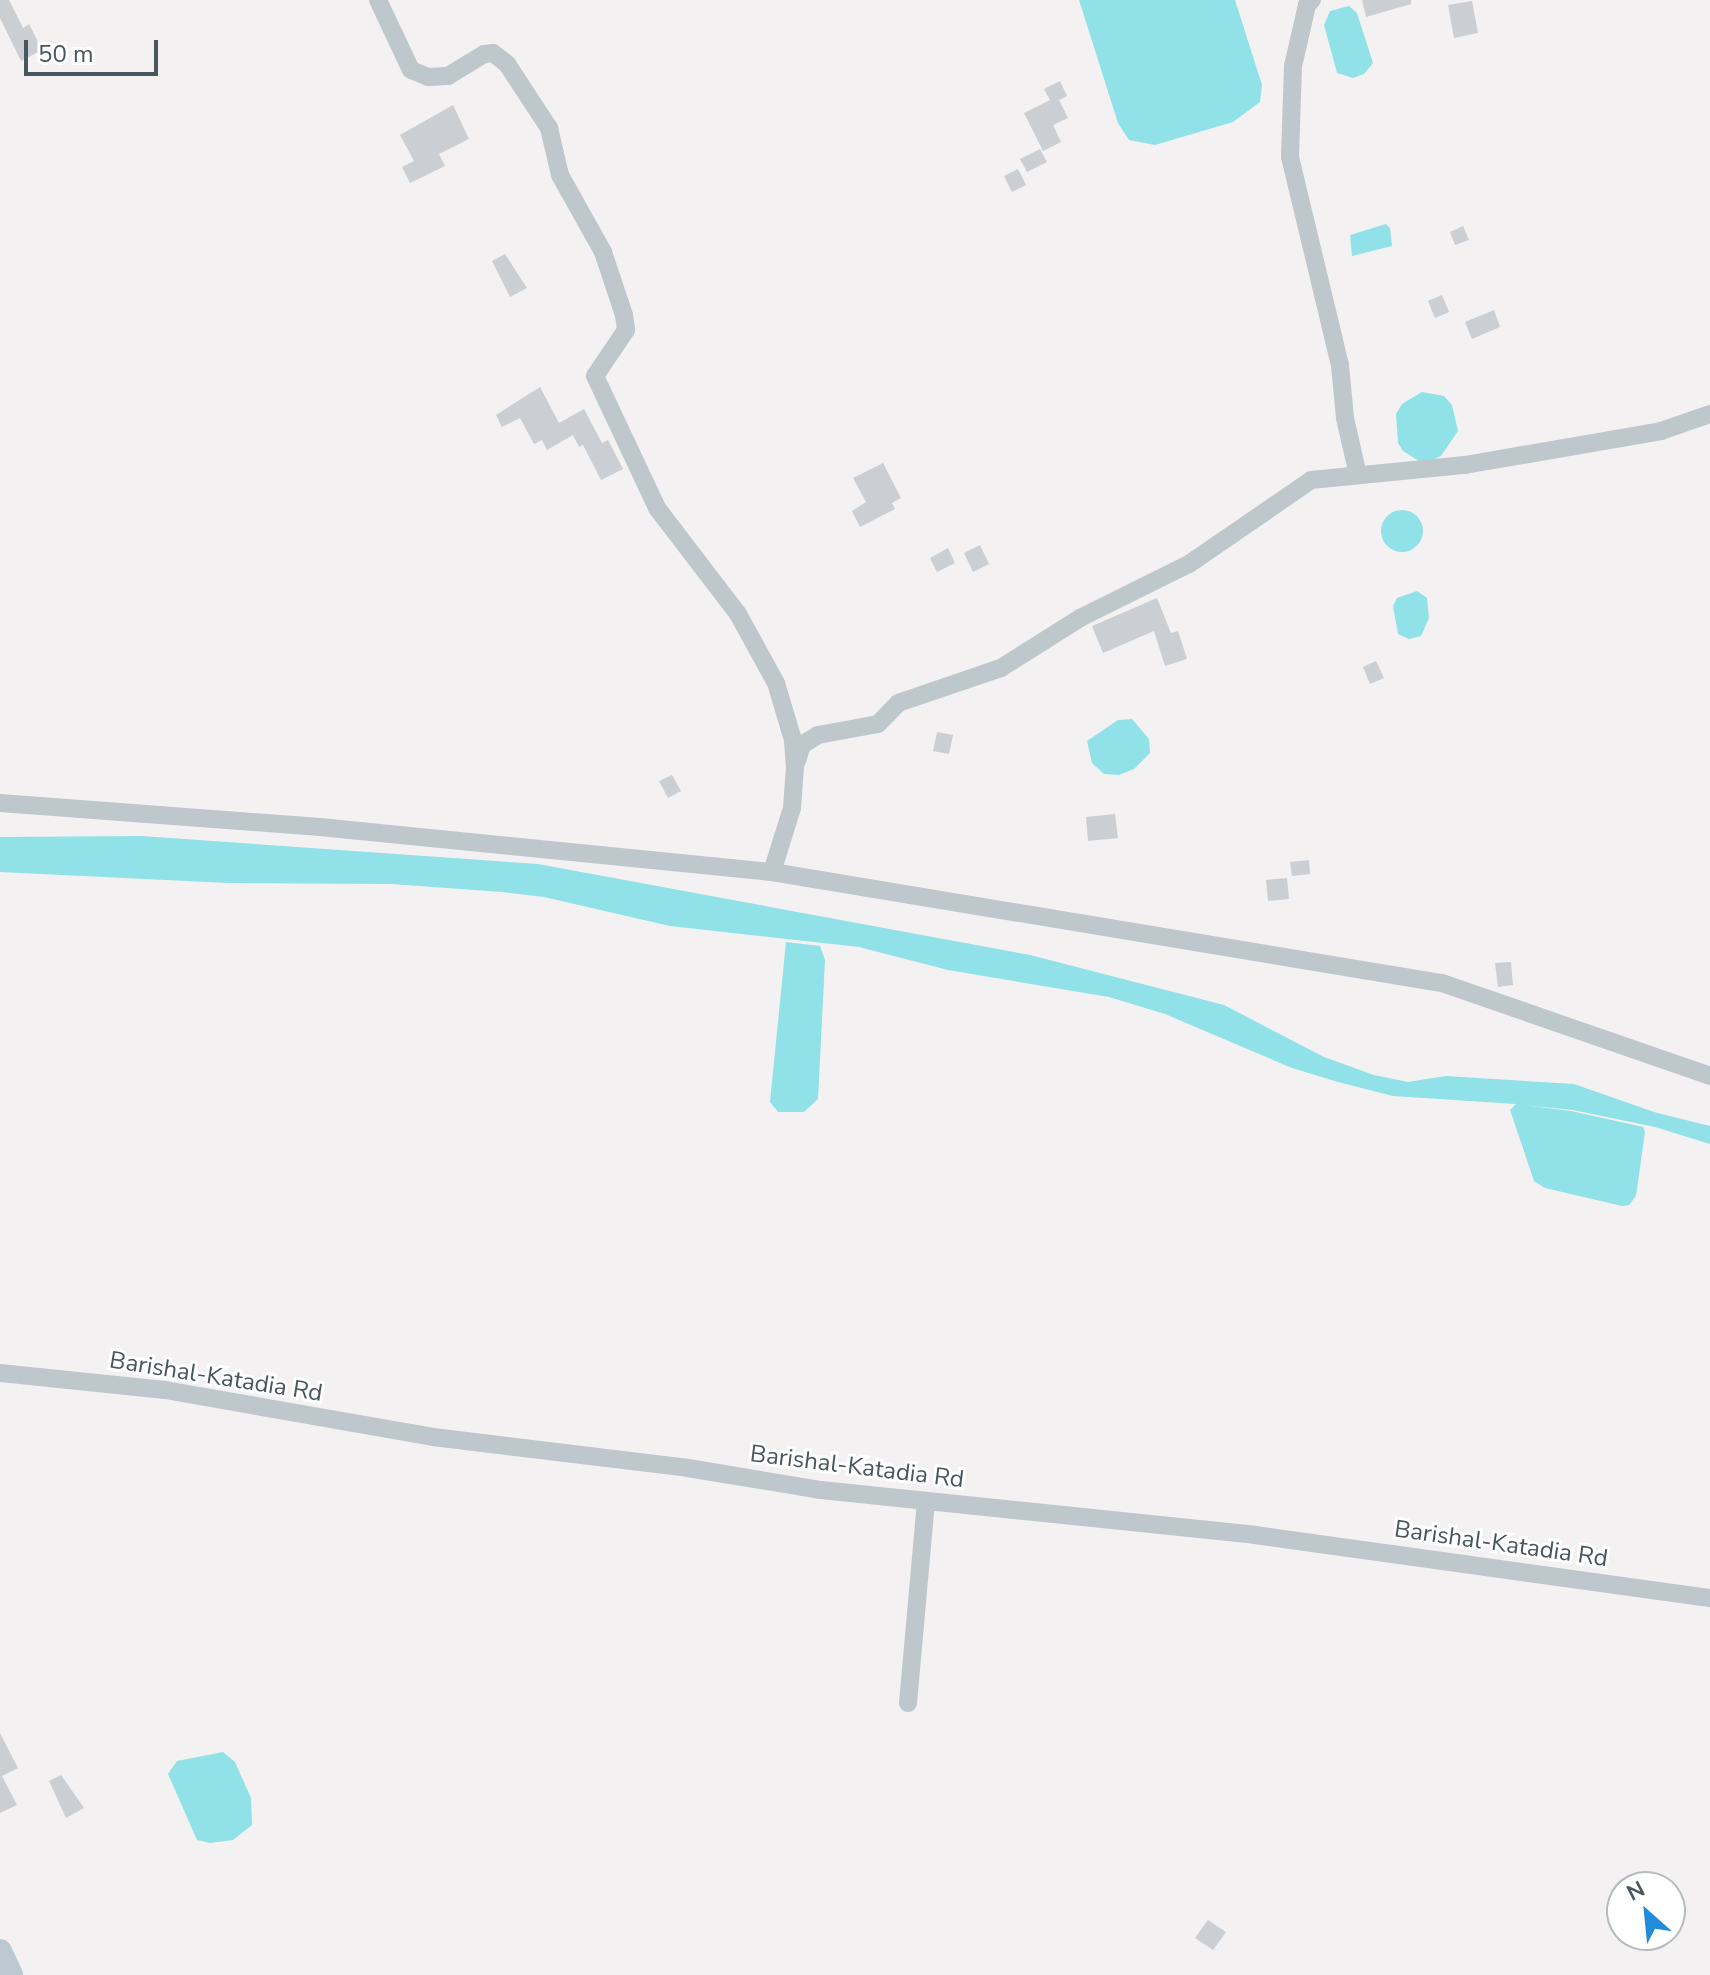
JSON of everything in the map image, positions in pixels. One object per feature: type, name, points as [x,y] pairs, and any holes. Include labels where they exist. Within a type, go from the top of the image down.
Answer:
[{"type":"main road","points":[[0,1951],[11,1975]]},
{"type":"street","points":[[378,0],[411,70],[428,77],[448,76],[484,54],[493,53],[507,64],[549,128],[560,175],[603,252],[624,315],[626,330],[595,376],[657,508],[676,537],[723,593],[759,648],[776,683],[793,740],[795,767],[792,808],[772,872]]},
{"type":"street","points":[[1312,0],[1307,5],[1293,66],[1290,157],[1340,365],[1345,418],[1358,475]]},
{"type":"street","points":[[795,767],[802,745],[807,740],[878,724],[898,703],[1001,668],[1080,618],[1189,564],[1311,480],[1465,465],[1661,431],[1710,414]]},
{"type":"street","points":[[0,803],[320,827],[772,872],[1442,983],[1710,1076]]},
{"type":"street","name":"Barishal-Katadia Rd","points":[[0,1373],[165,1390],[433,1437],[926,1501],[1255,1535],[1710,1598]]},
{"type":"street","points":[[908,1703],[926,1501]]},
{"type":"water","points":[[1079,0],[1235,0],[1262,85],[1260,102],[1233,122],[1155,145],[1129,140],[1118,123]]},
{"type":"water","points":[[1349,6],[1357,13],[1373,63],[1364,74],[1353,78],[1337,73],[1324,25],[1330,11]]},
{"type":"water","points":[[1386,224],[1390,228],[1392,246],[1352,256],[1350,235]]},
{"type":"water","points":[[1422,392],[1444,396],[1452,405],[1458,431],[1441,456],[1430,461],[1419,461],[1403,451],[1398,443],[1396,414],[1402,404]]},
{"type":"water","points":[[1402,510],[1417,516],[1423,531],[1417,546],[1402,552],[1387,546],[1381,531],[1387,516]]},
{"type":"water","points":[[1417,591],[1427,598],[1429,618],[1421,636],[1409,639],[1398,634],[1393,606],[1397,598]]},
{"type":"water","points":[[1132,719],[1149,739],[1150,753],[1134,769],[1119,775],[1104,774],[1092,763],[1087,741],[1118,720]]},
{"type":"water","points":[[141,836],[538,864],[1030,955],[1224,1005],[1324,1057],[1374,1075],[1408,1082],[1446,1076],[1574,1084],[1654,1112],[1710,1126],[1710,1144],[1655,1127],[1573,1110],[1521,1105],[1571,1111],[1643,1127],[1645,1132],[1636,1196],[1629,1205],[1622,1206],[1545,1188],[1534,1181],[1510,1110],[1516,1104],[1393,1096],[1338,1082],[1292,1068],[1165,1014],[1109,997],[948,970],[859,947],[670,926],[544,897],[502,892],[392,884],[228,883],[0,872],[0,837]]},
{"type":"water","points":[[786,942],[820,946],[825,960],[818,1099],[804,1112],[778,1112],[770,1102]]},
{"type":"water","points":[[223,1752],[235,1762],[251,1798],[252,1825],[233,1840],[210,1843],[197,1840],[168,1774],[177,1761]]},
{"type":"building","points":[[0,0],[9,0],[23,28],[29,24],[42,50],[21,61],[0,18]]},
{"type":"building","points":[[1362,0],[1411,0],[1411,4],[1366,17]]},
{"type":"building","points":[[1472,1],[1478,33],[1454,38],[1448,5]]},
{"type":"building","points":[[1060,81],[1067,96],[1059,100],[1068,118],[1053,125],[1061,142],[1043,151],[1024,113],[1050,100],[1044,89]]},
{"type":"building","points":[[453,105],[469,139],[439,154],[445,166],[410,183],[402,167],[414,161],[400,135]]},
{"type":"building","points":[[1040,149],[1047,162],[1027,172],[1020,159]]},
{"type":"building","points":[[1018,169],[1026,185],[1012,192],[1004,176]]},
{"type":"building","points":[[1463,226],[1469,240],[1455,245],[1450,232]]},
{"type":"building","points":[[505,254],[527,288],[510,297],[492,261]]},
{"type":"building","points":[[1442,295],[1449,312],[1435,318],[1428,301]]},
{"type":"building","points":[[1494,310],[1500,327],[1472,339],[1465,322]]},
{"type":"building","points":[[540,387],[559,423],[584,409],[602,443],[608,440],[623,469],[601,480],[583,445],[579,447],[573,435],[547,450],[542,440],[534,444],[520,418],[502,427],[496,415]]},
{"type":"building","points":[[883,463],[901,498],[892,503],[895,509],[860,527],[852,511],[866,502],[853,478]]},
{"type":"building","points":[[980,545],[989,564],[973,572],[964,553]]},
{"type":"building","points":[[948,548],[955,563],[937,572],[930,558]]},
{"type":"building","points":[[1157,598],[1171,633],[1178,631],[1187,659],[1165,666],[1154,631],[1103,653],[1092,626]]},
{"type":"building","points":[[1376,661],[1384,678],[1370,684],[1363,667]]},
{"type":"building","points":[[937,732],[953,735],[949,754],[933,751]]},
{"type":"building","points":[[672,775],[681,791],[668,798],[659,781]]},
{"type":"building","points":[[1115,814],[1118,838],[1088,841],[1086,817]]},
{"type":"building","points":[[1309,860],[1310,874],[1292,876],[1290,862]]},
{"type":"building","points":[[1287,878],[1289,899],[1268,901],[1266,880]]},
{"type":"building","points":[[1511,962],[1513,985],[1498,987],[1495,963]]},
{"type":"building","points":[[0,1733],[18,1768],[2,1776],[17,1805],[0,1813]]},
{"type":"building","points":[[61,1775],[84,1808],[66,1818],[49,1781]]},
{"type":"building","points":[[1208,1920],[1226,1932],[1213,1950],[1195,1938]]}]
